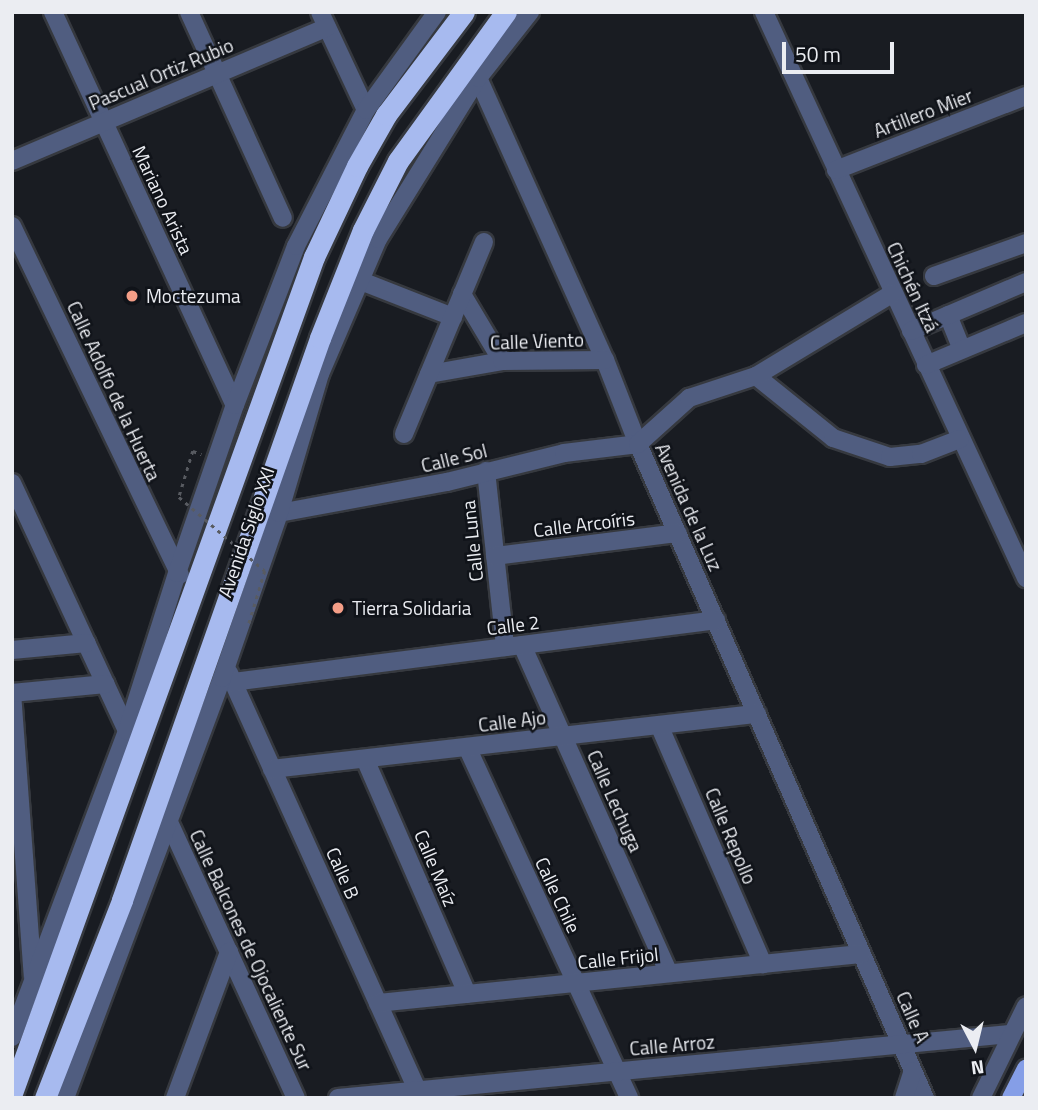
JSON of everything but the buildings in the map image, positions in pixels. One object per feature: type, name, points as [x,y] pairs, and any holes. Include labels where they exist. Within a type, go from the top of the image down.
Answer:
[{"type":"highway","name":"Avenida Siglo XXI","points":[[12,1093],[113,817],[186,578],[314,257],[357,166],[386,115],[464,12]]},
{"type":"highway","name":"Avenida Siglo XXI","points":[[45,1098],[122,900],[344,275],[398,161],[506,12]]},
{"type":"highway","points":[[407,86],[428,118]]},
{"type":"highway","points":[[104,790],[113,817]]},
{"type":"highway","points":[[122,900],[126,930]]},
{"type":"main road","points":[[1011,1098],[1026,1069]]},
{"type":"street","name":"Mariano Arista","points":[[53,12],[235,405]]},
{"type":"street","points":[[189,12],[283,218]]},
{"type":"street","name":"Avenida Siglo XXI","points":[[12,1037],[186,578],[235,405],[296,246],[366,110],[437,12]]},
{"type":"street","name":"Avenida Siglo XXI","points":[[65,1098],[168,820],[230,674],[320,374],[378,239],[478,78],[530,12]]},
{"type":"street","name":"Chichén Itzá","points":[[764,12],[1026,578]]},
{"type":"street","name":"Pascual Ortiz Rubio","points":[[12,161],[217,74],[324,19]]},
{"type":"street","points":[[324,19],[366,110]]},
{"type":"street","name":"Avenida de la Luz","points":[[478,78],[605,360],[638,444],[862,954]]},
{"type":"street","name":"Artillero Mier","points":[[836,170],[1026,96]]},
{"type":"street","name":"Calle Adolfo de la Huerta","points":[[12,226],[186,578]]},
{"type":"street","points":[[404,434],[484,242]]},
{"type":"street","points":[[934,276],[1026,243]]},
{"type":"street","points":[[361,281],[453,317]]},
{"type":"street","points":[[911,331],[1026,282]]},
{"type":"street","points":[[638,444],[690,398],[756,376],[893,293]]},
{"type":"street","points":[[462,295],[502,361]]},
{"type":"street","points":[[948,316],[955,352]]},
{"type":"street","points":[[926,365],[1026,323]]},
{"type":"street","name":"Calle Viento","points":[[429,374],[502,361],[605,360]]},
{"type":"street","points":[[756,376],[833,438],[890,457],[922,454],[960,439]]},
{"type":"street","name":"Calle Sol","points":[[279,513],[447,482],[564,453],[638,444]]},
{"type":"street","name":"Calle Luna","points":[[486,471],[495,556],[514,646]]},
{"type":"street","points":[[12,483],[127,731]]},
{"type":"street","name":"Calle Arcoíris","points":[[495,556],[678,533]]},
{"type":"street","name":"Calle 2","points":[[230,674],[514,646],[716,620]]},
{"type":"street","points":[[12,650],[87,643]]},
{"type":"street","name":"Calle Lechuga","points":[[514,646],[562,736],[669,973]]},
{"type":"street","name":"Calle B","points":[[230,674],[419,1094]]},
{"type":"street","points":[[33,981],[12,693],[106,684]]},
{"type":"street","name":"Calle Ajo","points":[[272,769],[757,714]]},
{"type":"street","name":"Calle Repollo","points":[[659,725],[763,964]]},
{"type":"street","name":"Calle Chile","points":[[467,747],[629,1098]]},
{"type":"street","name":"Calle Maíz","points":[[365,759],[467,994]]},
{"type":"street","name":"Calle Balcones de Ojocaliente Sur","points":[[168,820],[296,1098]]},
{"type":"street","points":[[175,1098],[229,952]]},
{"type":"street","name":"Calle Frijol","points":[[378,1003],[862,954]]},
{"type":"street","name":"Calle A","points":[[862,954],[925,1098]]},
{"type":"street","points":[[981,1098],[1026,1006]]},
{"type":"street","name":"Calle Arroz","points":[[338,1098],[419,1094],[1010,1034]]},
{"type":"street","points":[[904,1098],[913,1071]]},
{"type":"path","points":[[193,451],[179,497],[265,571],[248,626]]},
{"type":"place","name":"Moctezuma","points":[[132,296]]},
{"type":"place","name":"Tierra Solidaria","points":[[338,608]]}]
